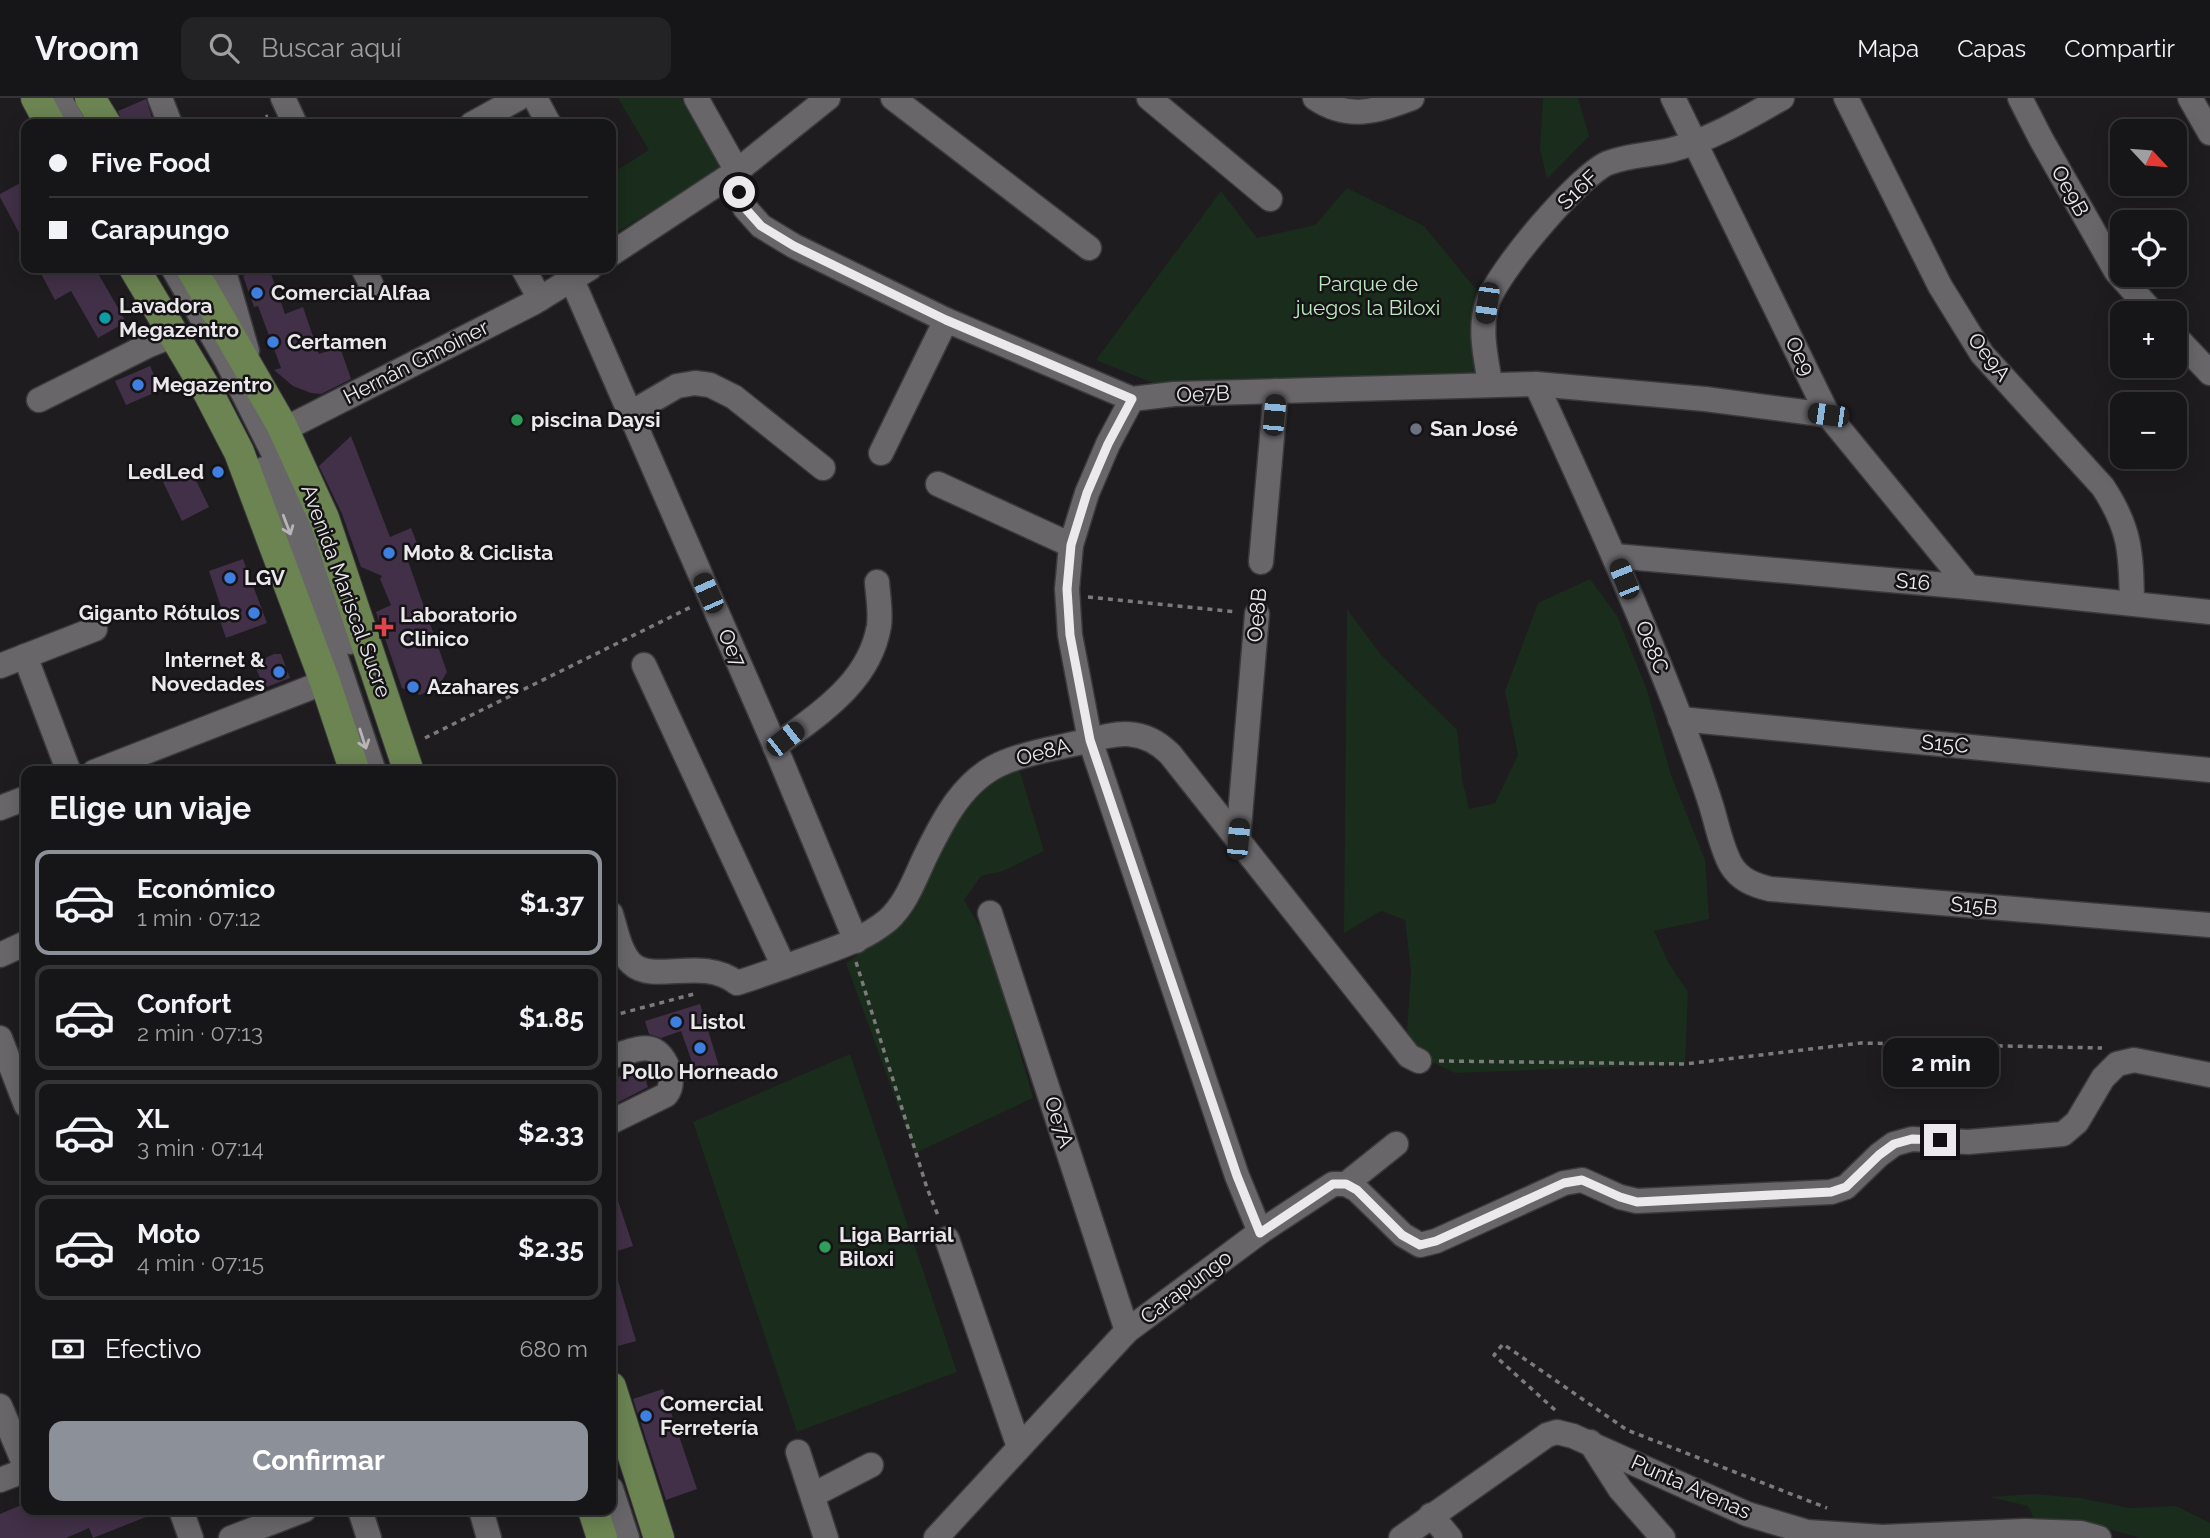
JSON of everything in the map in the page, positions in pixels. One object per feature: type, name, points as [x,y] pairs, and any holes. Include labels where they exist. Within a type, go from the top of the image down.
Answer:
[{"type":"main road","points":[[36,98],[47,119]]},
{"type":"main road","points":[[90,98],[103,119]]},
{"type":"main road","name":"Avenida Mariscal Sucre","points":[[137,273],[209,394],[261,441],[324,518],[407,766]]},
{"type":"main road","name":"Avenida Mariscal Sucre","points":[[194,273],[252,372],[261,441],[325,682],[353,766]]},
{"type":"main road","points":[[616,1403],[659,1538]]},
{"type":"main road","points":[[595,1515],[602,1538]]},
{"type":"street","points":[[59,98],[71,119]]},
{"type":"street","points":[[76,98],[88,119]]},
{"type":"street","points":[[160,98],[168,119]]},
{"type":"street","points":[[481,119],[519,98]]},
{"type":"street","points":[[535,98],[546,119]]},
{"type":"street","name":"Oe7B","points":[[696,98],[737,171],[739,192],[745,208],[761,226],[794,246],[946,320],[1132,399],[1174,394],[1490,383],[1536,384],[1705,399],[1828,415]]},
{"type":"street","points":[[616,247],[737,171],[828,98]]},
{"type":"street","points":[[893,98],[1089,248]]},
{"type":"street","points":[[1149,98],[1270,199]]},
{"type":"street","points":[[1315,98],[1330,107],[1355,113],[1366,113],[1412,98]]},
{"type":"street","name":"Oe9","points":[[1673,98],[1828,415],[1969,587]]},
{"type":"street","name":"S16F","points":[[1490,383],[1483,330],[1487,303],[1505,269],[1530,237],[1588,176],[1607,164],[1696,142],[1746,119],[1782,98]]},
{"type":"street","name":"Oe9A","points":[[1846,98],[1940,286],[1982,354],[2104,487],[2119,510],[2128,537],[2132,603]]},
{"type":"street","name":"Oe9B","points":[[2020,98],[2116,271],[2142,301]]},
{"type":"street","points":[[2190,98],[2210,133]]},
{"type":"street","points":[[160,273],[224,383],[294,494],[342,619],[392,766]]},
{"type":"street","points":[[176,273],[227,361],[261,441],[276,497],[325,627],[372,766]]},
{"type":"street","points":[[224,273],[252,372]]},
{"type":"street","points":[[526,273],[540,299]]},
{"type":"street","name":"Hernán Gmoiner","points":[[261,441],[540,299],[581,274]]},
{"type":"street","name":"Oe7","points":[[581,274],[629,414],[775,747],[853,942]]},
{"type":"street","points":[[881,453],[946,320]]},
{"type":"street","points":[[39,400],[174,335]]},
{"type":"street","points":[[2187,349],[2210,373]]},
{"type":"street","points":[[629,414],[677,386],[695,383],[710,385],[734,397],[823,468]]},
{"type":"street","name":"Oe8C","points":[[1536,384],[1615,556],[1681,719],[1725,851],[1740,876]]},
{"type":"street","name":"Oe8B","points":[[1261,562],[1276,391]]},
{"type":"street","points":[[1132,399],[1108,444],[1087,493],[1071,545],[1067,595],[1070,635],[1090,740],[1237,1176],[1260,1233]]},
{"type":"street","points":[[938,484],[1071,545]]},
{"type":"street","name":"S16","points":[[1615,556],[1969,587],[2210,612]]},
{"type":"street","points":[[775,747],[840,697],[860,675],[873,648],[879,624],[877,582]]},
{"type":"street","name":"Oe8B","points":[[1238,839],[1256,614]]},
{"type":"street","points":[[66,766],[7,661],[95,629]]},
{"type":"street","points":[[644,665],[785,967]]},
{"type":"street","points":[[115,766],[325,682]]},
{"type":"street","name":"S15C","points":[[1681,719],[2210,770]]},
{"type":"street","name":"Oe8A","points":[[616,929],[622,948],[635,967],[649,971],[714,971],[722,973],[737,984],[853,942],[889,919],[903,903],[943,820],[964,792],[983,773],[1005,762],[1090,740],[1132,733],[1145,736],[1163,747],[1409,1056],[1419,1061]]},
{"type":"street","points":[[0,808],[21,800]]},
{"type":"street","name":"S15B","points":[[1740,876],[1755,886],[1770,889],[2210,925]]},
{"type":"street","name":"Oe7A","points":[[990,913],[1127,1331]]},
{"type":"street","points":[[0,955],[21,945]]},
{"type":"street","points":[[0,1038],[20,1072]]},
{"type":"street","points":[[616,1056],[646,1047],[654,1049],[662,1054],[671,1079],[666,1095],[616,1120]]},
{"type":"street","points":[[1346,1184],[1357,1190],[1402,1235],[1420,1245],[1436,1241],[1564,1183],[1582,1180],[1637,1202],[1831,1192],[1846,1187],[1886,1149],[1912,1139],[1968,1143],[2063,1134],[2077,1122],[2103,1078],[2118,1064],[2134,1060],[2210,1075]]},
{"type":"street","name":"Carapungo","points":[[936,1538],[1127,1331],[1260,1233],[1333,1184],[1346,1184],[1396,1144]]},
{"type":"street","points":[[947,1239],[1019,1447]]},
{"type":"street","points":[[0,1406],[21,1457]]},
{"type":"street","name":"Punta Arenas","points":[[1401,1538],[1547,1435],[1557,1432],[1590,1442],[1747,1514],[1807,1532],[1882,1537],[2081,1533],[2099,1538]]},
{"type":"street","points":[[1590,1442],[1619,1489],[1662,1538]]},
{"type":"street","points":[[616,1451],[644,1538]]},
{"type":"street","points":[[798,1451],[826,1538]]},
{"type":"street","points":[[813,1495],[871,1465]]},
{"type":"street","points":[[0,1480],[21,1471]]},
{"type":"street","points":[[616,1504],[627,1538]]},
{"type":"street","points":[[183,1515],[191,1538]]},
{"type":"street","points":[[230,1538],[291,1515]]},
{"type":"street","points":[[362,1515],[369,1538]]},
{"type":"street","points":[[482,1515],[489,1538]]},
{"type":"street","points":[[1431,1515],[1450,1538]]},
{"type":"path","points":[[1067,595],[1256,614]]},
{"type":"path","points":[[423,739],[700,603]]},
{"type":"path","points":[[853,942],[927,1188],[947,1239]]},
{"type":"path","points":[[616,1015],[699,993]]},
{"type":"path","points":[[1419,1061],[1685,1064],[1861,1042],[2119,1048],[2134,1060]]},
{"type":"path","points":[[1562,1416],[1494,1355],[1503,1344],[1627,1430],[1827,1508]]},
{"type":"green space","points":[[618,98],[681,98],[723,168],[617,232],[616,171],[649,150]]},
{"type":"green space","points":[[1543,98],[1578,98],[1589,136],[1547,179],[1540,149]]},
{"type":"green space","name":"Parque de juegos la Biloxi","points":[[1347,188],[1424,226],[1487,303],[1490,383],[1153,383],[1096,360],[1221,191],[1257,238],[1315,225]]},
{"type":"green space","points":[[1590,579],[1617,616],[1647,690],[1671,775],[1705,860],[1709,919],[1654,931],[1669,964],[1688,992],[1685,1064],[1455,1073],[1428,1060],[1407,1032],[1411,971],[1405,920],[1381,911],[1344,933],[1347,609],[1381,655],[1457,730],[1462,779],[1469,809],[1495,803],[1518,755],[1505,691],[1538,603]]},
{"type":"green space","points":[[1019,769],[1044,851],[1003,871],[981,876],[964,900],[988,941],[1033,1098],[915,1153],[846,963],[889,933],[939,843],[983,785]]},
{"type":"green space","name":"Liga Barrial Biloxi","points":[[850,1054],[957,1372],[797,1432],[693,1122]]},
{"type":"green space","points":[[2034,1494],[2080,1498],[2129,1508],[2176,1506],[2210,1523],[2210,1538],[2140,1538],[2081,1521],[2034,1519],[2028,1506],[1989,1497]]},
{"type":"building","points":[[146,99],[152,119],[121,119],[118,111]]},
{"type":"building","points":[[21,183],[21,237],[0,197],[0,194]]},
{"type":"building","points":[[41,273],[98,273],[126,322],[98,338],[71,291],[55,300]]},
{"type":"building","points":[[251,273],[271,273],[285,314],[303,307],[319,354],[340,347],[351,379],[321,394],[311,393],[293,386],[274,370],[281,368],[258,306],[254,307],[243,276]]},
{"type":"building","name":"Megazentro","points":[[150,366],[161,390],[126,405],[115,381]]},
{"type":"building","points":[[351,436],[390,537],[411,528],[422,556],[408,561],[447,672],[438,687],[420,695],[402,688],[376,612],[391,605],[380,579],[382,576],[361,567],[342,514],[319,466]]},
{"type":"building","points":[[190,468],[209,507],[182,521],[163,482]]},
{"type":"building","points":[[243,559],[267,623],[226,638],[219,618],[224,616],[209,571]]},
{"type":"building","points":[[274,654],[281,654],[290,678],[264,688],[254,663]]},
{"type":"building","points":[[700,1004],[719,1066],[696,1073],[681,1031],[661,1038],[649,1034],[645,1021]]},
{"type":"building","points":[[642,1069],[648,1087],[616,1103],[616,1077]]},
{"type":"building","points":[[616,1195],[633,1246],[616,1251]]},
{"type":"building","points":[[616,1274],[636,1341],[616,1347]]},
{"type":"building","points":[[663,1389],[697,1489],[666,1500],[633,1399]]},
{"type":"building","points":[[21,1505],[21,1515],[151,1515],[93,1538],[89,1528],[66,1538],[0,1538],[0,1514]]},
{"type":"place","name":"Comercial Alfaa","points":[[257,293]]},
{"type":"place","name":"Lavadora Megazentro","points":[[105,318]]},
{"type":"place","name":"Certamen","points":[[273,342]]},
{"type":"place","name":"Megazentro","points":[[138,385]]},
{"type":"place","name":"piscina Daysi","points":[[517,420]]},
{"type":"place","name":"San José","points":[[1416,429]]},
{"type":"place","name":"LedLed","points":[[218,472]]},
{"type":"place","name":"Moto & Ciclista","points":[[389,553]]},
{"type":"place","name":"LGV","points":[[230,578]]},
{"type":"place","name":"Giganto Rótulos","points":[[254,613]]},
{"type":"place","name":"Laboratorio Clinico","points":[[384,627]]},
{"type":"place","name":"Internet & Novedades","points":[[279,672]]},
{"type":"place","name":"Azahares","points":[[413,687]]},
{"type":"place","name":"Listol","points":[[676,1022]]},
{"type":"place","name":"Pollo Horneado","points":[[700,1048]]},
{"type":"place","name":"Liga Barrial Biloxi","points":[[825,1247]]},
{"type":"place","name":"Comercial Ferretería","points":[[646,1416]]},
{"type":"route","points":[[739,192],[745,208],[761,226],[794,246],[946,320],[1132,399],[1108,444],[1087,493],[1071,545],[1067,589],[1070,635],[1090,740],[1237,1176],[1260,1233],[1333,1184],[1346,1184],[1357,1190],[1402,1235],[1420,1245],[1436,1241],[1564,1183],[1582,1180],[1637,1202],[1831,1192],[1846,1187],[1894,1144],[1912,1139],[1940,1140]]}]
